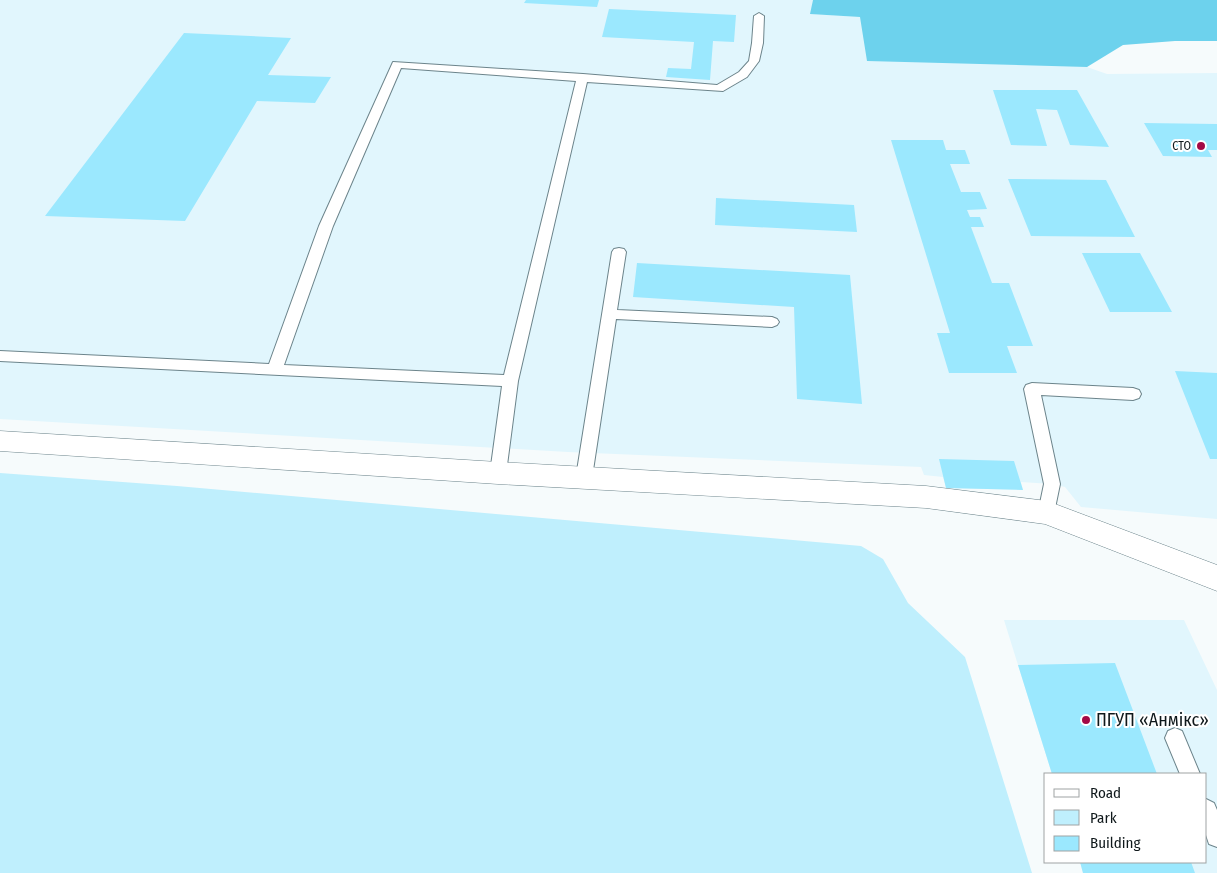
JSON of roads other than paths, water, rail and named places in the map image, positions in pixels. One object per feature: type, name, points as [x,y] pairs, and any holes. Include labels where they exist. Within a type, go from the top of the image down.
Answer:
[{"type":"street","points":[[0,441],[498,473],[926,497],[1047,512],[1217,578]]},
{"type":"lane","points":[[274,370],[326,226],[397,64],[719,89],[750,70],[758,54],[759,16]]},
{"type":"lane","points":[[498,473],[510,381],[583,77]]},
{"type":"lane","points":[[584,477],[619,252]]},
{"type":"lane","points":[[609,314],[772,322]]},
{"type":"lane","points":[[0,356],[510,381]]},
{"type":"lane","points":[[1047,512],[1052,484],[1032,389],[1134,394]]},
{"type":"lane","points":[[1175,738],[1190,773]]},
{"type":"lane","points":[[1207,812],[1217,836]]},
{"type":"place","name":"СТО","points":[[1201,146]]},
{"type":"place","name":"ПГУП «Анмікс»","points":[[1086,720]]}]
